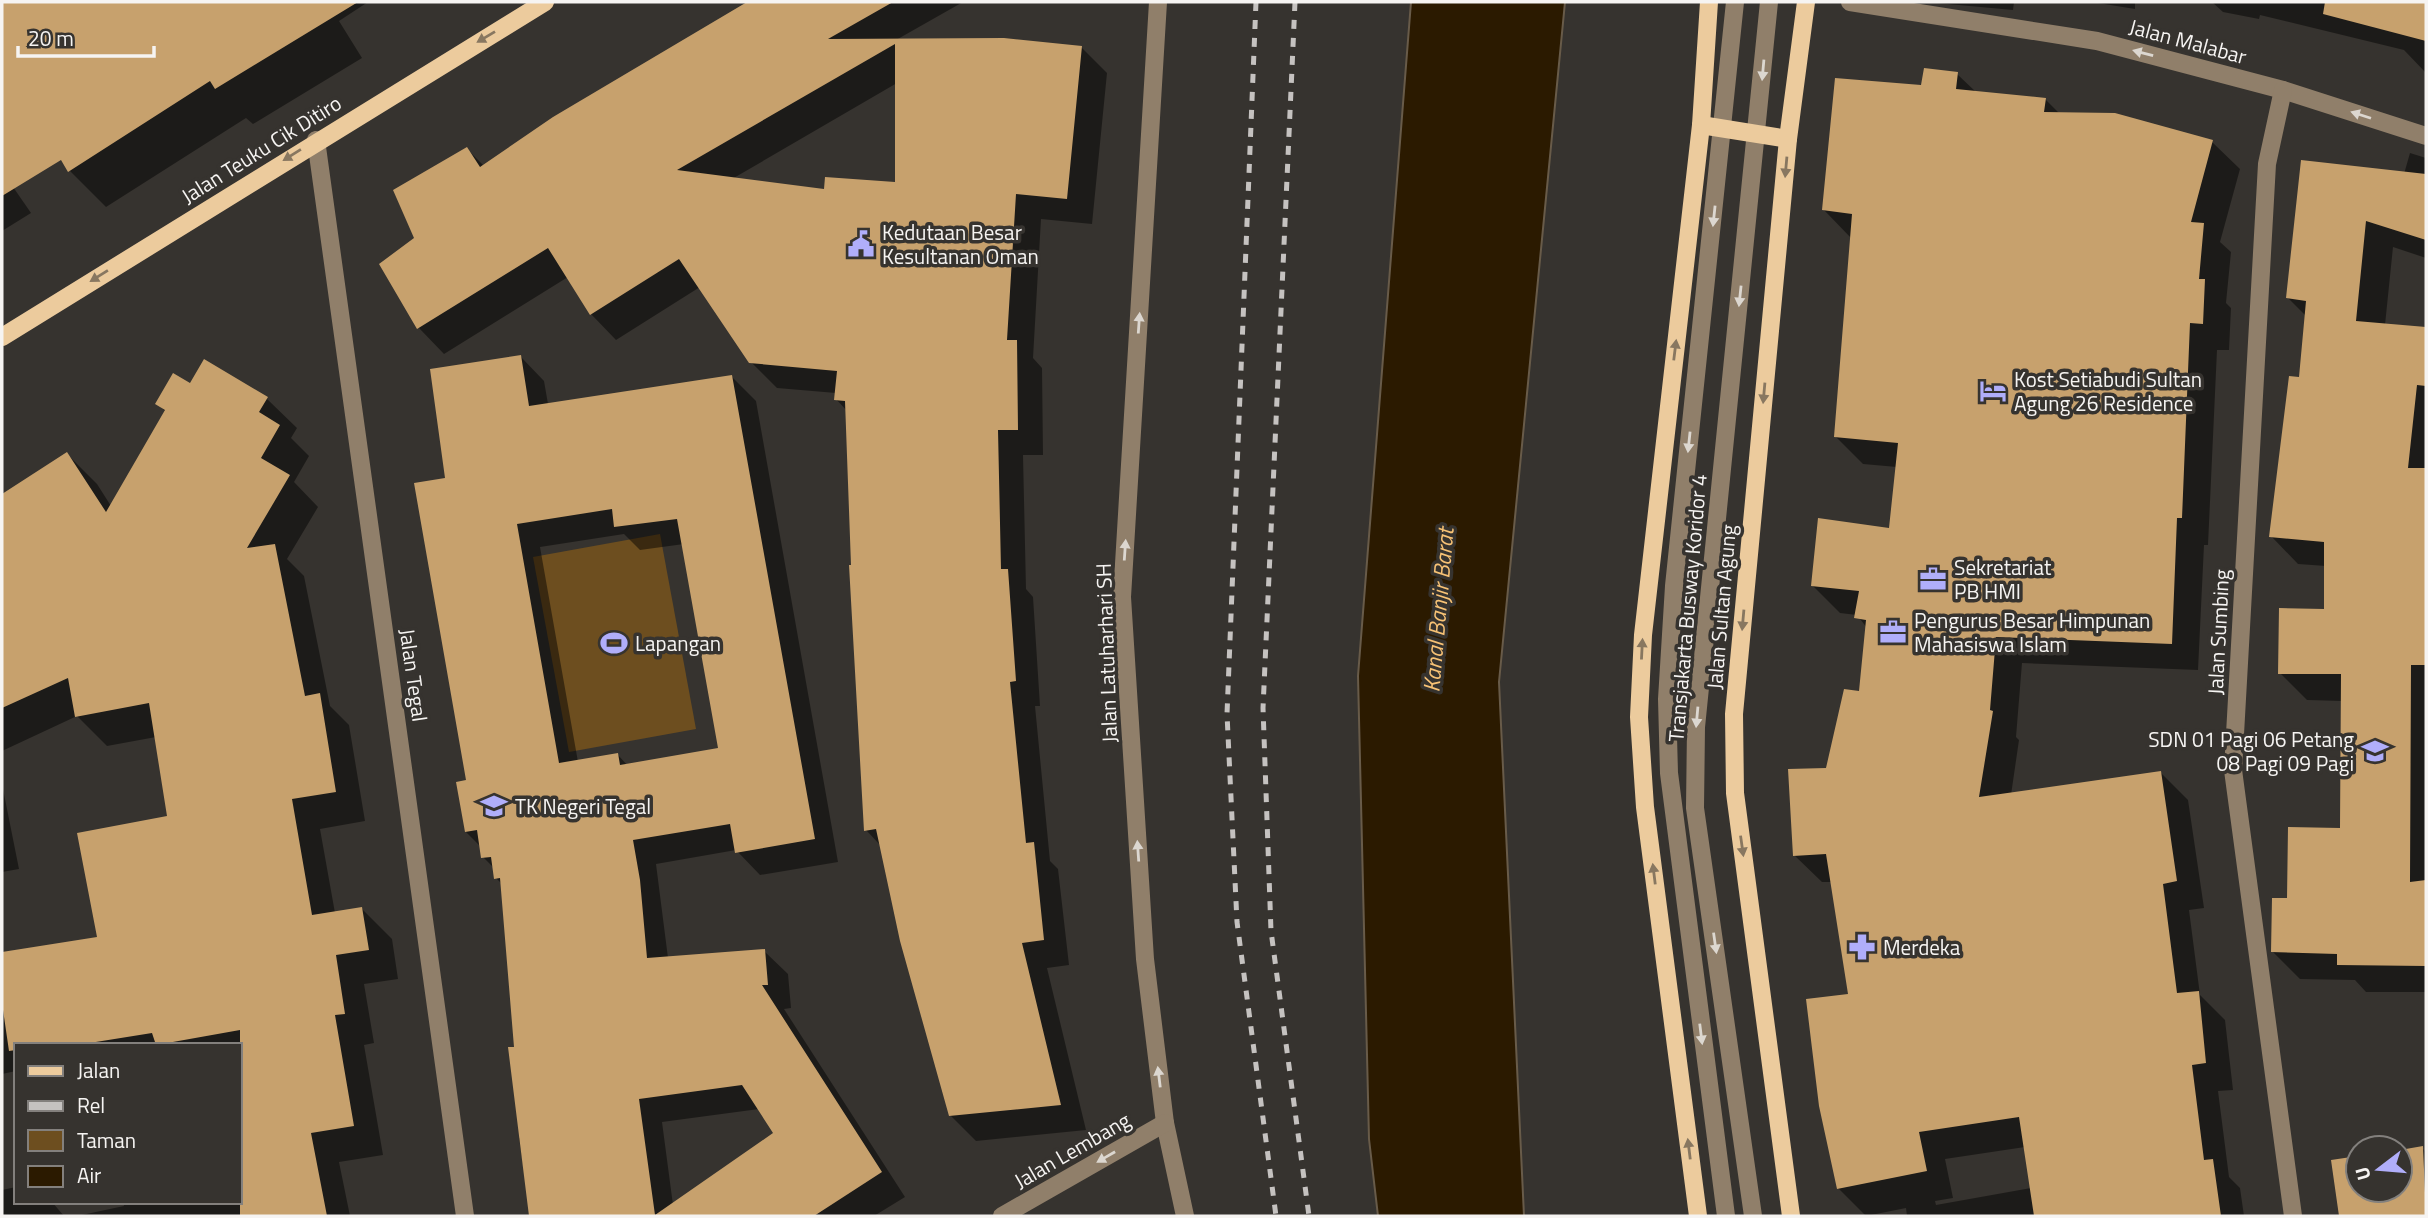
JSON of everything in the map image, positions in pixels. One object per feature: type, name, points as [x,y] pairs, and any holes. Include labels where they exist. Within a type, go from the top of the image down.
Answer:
[{"type":"main road","name":"Jalan Teuku Cik Ditiro","points":[[2,337],[316,140],[545,2]]},
{"type":"main road","points":[[1698,1216],[1645,807],[1639,717],[1643,635],[1701,125],[1709,2]]},
{"type":"main road","name":"Jalan Sultan Agung","points":[[1791,1216],[1735,793],[1734,714],[1788,139],[1806,2]]},
{"type":"main road","points":[[1701,125],[1788,139]]},
{"type":"street","name":"Jalan Latuharhari SH","points":[[1158,2],[1122,597],[1145,959],[1165,1123],[1185,1216]]},
{"type":"street","name":"Transjakarta Busway Koridor 4","points":[[1726,1216],[1671,787],[1667,699],[1674,586],[1735,2]]},
{"type":"street","name":"Transjakarta Busway Koridor 4","points":[[1753,1216],[1695,794],[1696,727],[1769,2]]},
{"type":"street","name":"Jalan Malabar","points":[[1850,2],[2097,41],[2283,90],[2426,136]]},
{"type":"street","name":"Jalan Sumbing","points":[[2283,90],[2267,164],[2233,770],[2292,1216]]},
{"type":"street","name":"Jalan Tegal","points":[[316,140],[465,1216]]},
{"type":"street","name":"Jalan Lembang","points":[[1002,1216],[1165,1123]]},
{"type":"green space","name":"Lapangan","points":[[660,534],[696,729],[569,752],[533,557]]},
{"type":"water","name":"Kanal Banjir Barat","points":[[1411,2],[1565,2],[1499,682],[1524,1216],[1378,1216],[1369,1139],[1358,676]]},
{"type":"building","points":[[2,2],[358,2],[215,89],[210,81],[68,172],[61,160],[2,196]]},
{"type":"building","points":[[747,2],[893,2],[828,39],[1004,38],[1082,46],[1067,199],[1016,194],[1007,340],[1017,340],[1018,430],[998,430],[1001,569],[1008,569],[1016,681],[1010,682],[1026,843],[1034,842],[1044,940],[1022,943],[1061,1105],[949,1116],[900,941],[876,829],[864,831],[849,565],[845,401],[834,400],[837,371],[749,363],[679,259],[590,315],[548,248],[417,329],[379,264],[414,238],[393,190],[467,147],[480,167],[553,117]],"holes":[[[895,44],[895,182],[825,177],[824,189],[677,170]]]},
{"type":"building","points":[[2325,2],[2426,2],[2426,41],[2323,14]]},
{"type":"building","points":[[1924,68],[1958,72],[1956,89],[2046,98],[2044,112],[2115,113],[2213,140],[2191,222],[2204,223],[2199,279],[2205,279],[2203,324],[2190,323],[2182,518],[2177,518],[2172,644],[1996,637],[1990,710],[1993,711],[1979,797],[2161,771],[2177,881],[2163,884],[2177,993],[2199,991],[2206,1063],[2192,1065],[2204,1160],[2213,1159],[2221,1216],[2034,1216],[2019,1117],[1919,1132],[1927,1171],[1837,1189],[1819,1106],[1806,999],[1848,994],[1826,854],[1793,856],[1788,769],[1826,768],[1844,689],[1859,691],[1866,620],[1854,618],[1859,591],[1811,586],[1818,518],[1889,528],[1898,443],[1834,437],[1852,214],[1822,210],[1835,78],[1921,85]]},
{"type":"building","points":[[2301,160],[2426,174],[2426,240],[2366,221],[2356,321],[2426,327],[2426,386],[2417,385],[2408,468],[2426,468],[2426,665],[2411,665],[2410,882],[2426,880],[2426,966],[2337,965],[2337,954],[2271,952],[2272,898],[2287,898],[2288,827],[2340,828],[2341,674],[2278,674],[2279,608],[2324,609],[2324,542],[2269,537],[2289,376],[2299,377],[2306,301],[2286,298]]},
{"type":"building","points":[[521,355],[529,406],[732,375],[815,839],[735,853],[730,824],[633,840],[640,880],[647,958],[765,949],[768,985],[762,985],[882,1172],[814,1216],[529,1216],[508,1047],[514,1047],[500,878],[494,879],[491,857],[481,858],[477,830],[465,832],[456,782],[466,780],[414,483],[445,478],[430,369]],"holes":[[[612,509],[614,527],[677,519],[718,748],[620,765],[618,753],[559,763],[517,524]],[[742,1085],[773,1133],[655,1215],[639,1099]]]},
{"type":"building","points":[[204,359],[268,397],[259,412],[280,425],[261,458],[290,475],[247,548],[275,544],[305,696],[320,693],[336,792],[292,799],[312,915],[362,907],[369,950],[336,955],[345,1014],[335,1015],[354,1126],[311,1133],[327,1216],[240,1216],[240,1030],[167,1043],[155,1043],[152,1033],[90,1043],[14,1043],[14,1050],[9,1051],[2,1003],[2,952],[97,937],[77,833],[167,816],[149,703],[75,717],[68,678],[2,708],[2,494],[67,452],[106,512],[165,410],[155,404],[173,373],[190,383]]},
{"type":"building","points":[[2423,1146],[2426,1216],[2339,1216],[2331,1160],[2344,1158],[2344,1204],[2414,1204],[2414,1148]]},
{"type":"railway","points":[[1256,2],[1227,714],[1237,922],[1276,1216]]},
{"type":"railway","points":[[1295,2],[1263,708],[1271,931],[1309,1216]]},
{"type":"place","name":"Kedutaan Besar Kesultanan Oman","points":[[861,244]]},
{"type":"place","name":"Kost Setiabudi Sultan Agung 26 Residence","points":[[1993,391]]},
{"type":"place","name":"Sekretariat PB HMI","points":[[1933,579]]},
{"type":"place","name":"Pengurus Besar Himpunan Mahasiswa Islam","points":[[1893,632]]},
{"type":"place","name":"Lapangan","points":[[614,643]]},
{"type":"place","name":"SDN 01 Pagi 06 Petang 08 Pagi 09 Pagi","points":[[2375,751]]},
{"type":"place","name":"TK Negeri Tegal","points":[[494,806]]},
{"type":"place","name":"Merdeka","points":[[1862,947]]}]
